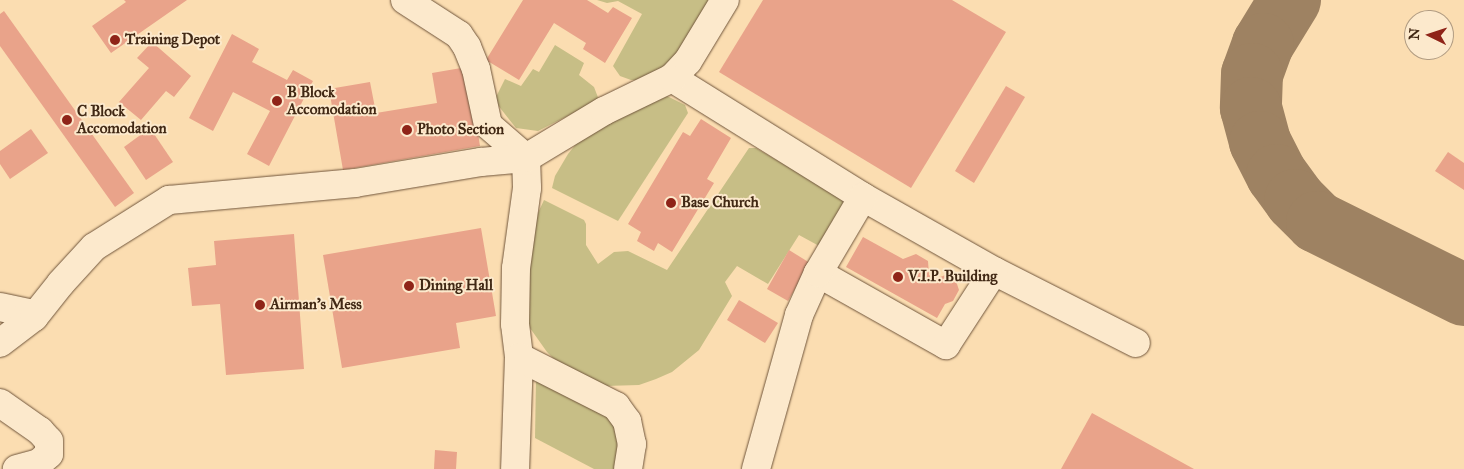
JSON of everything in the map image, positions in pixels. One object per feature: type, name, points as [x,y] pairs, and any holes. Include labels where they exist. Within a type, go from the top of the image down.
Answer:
[{"type":"lane","points":[[405,0],[459,35],[467,47],[476,70],[488,124],[526,158],[527,188],[516,268],[515,324],[519,356],[515,469]]},
{"type":"lane","points":[[0,343],[34,317],[61,283],[94,248],[169,200],[355,183],[464,164],[526,158],[618,103],[672,78],[688,61],[725,0]]},
{"type":"lane","points":[[672,78],[863,197],[994,271],[1136,343]]},
{"type":"lane","points":[[756,469],[793,330],[818,274],[863,197]]},
{"type":"lane","points":[[818,274],[946,345],[994,271]]},
{"type":"lane","points":[[0,307],[28,312],[34,317]]},
{"type":"lane","points":[[519,356],[616,406],[627,421],[632,444],[628,469]]},
{"type":"lane","points":[[0,403],[40,431],[49,441],[49,454],[39,463],[17,469],[5,465],[0,460]]},
{"type":"shaded area","points":[[597,0],[712,0],[667,68],[640,80],[631,80],[620,76],[613,66],[642,14],[618,1],[607,3]]},
{"type":"shaded area","points":[[555,45],[584,63],[579,75],[594,87],[599,100],[538,131],[516,128],[497,104],[496,97],[505,79],[521,86],[533,69],[539,72]]},
{"type":"shaded area","points":[[659,95],[667,96],[685,105],[688,113],[618,221],[552,188],[555,176],[568,154],[581,138]]},
{"type":"shaded area","points":[[749,148],[756,148],[847,201],[821,247],[799,235],[768,284],[737,266],[725,282],[732,296],[699,350],[672,372],[656,379],[639,385],[605,386],[556,361],[547,352],[525,321],[532,243],[538,213],[544,200],[584,220],[586,224],[586,245],[598,264],[614,252],[628,251],[667,270]]},
{"type":"shaded area","points":[[536,378],[609,416],[619,433],[618,469],[594,469],[535,438]]},
{"type":"building","name":"Training Depot","points":[[124,0],[187,0],[111,53],[92,26],[126,2]]},
{"type":"building","points":[[523,0],[587,0],[608,13],[613,7],[632,18],[605,63],[583,49],[586,43],[554,23],[519,80],[486,60]]},
{"type":"building","points":[[763,0],[952,0],[1006,32],[911,188],[719,72]]},
{"type":"building","name":"C Block Accomodation","points":[[4,11],[134,193],[115,207],[0,46],[0,14]]},
{"type":"building","name":"B Block Accomodation","points":[[232,34],[259,49],[252,62],[287,80],[293,70],[313,81],[269,166],[247,154],[270,111],[233,92],[213,131],[189,118]]},
{"type":"building","points":[[152,42],[191,76],[174,97],[166,91],[141,120],[119,102],[149,68],[137,58]]},
{"type":"building","name":"Photo Section","points":[[467,67],[480,146],[343,170],[329,89],[370,82],[376,113],[437,103],[432,73]]},
{"type":"building","points":[[1006,86],[1025,97],[974,183],[955,171]]},
{"type":"building","name":"Base Church","points":[[701,119],[731,138],[707,179],[714,183],[672,252],[658,243],[654,251],[637,241],[641,232],[628,224],[683,132],[690,136]]},
{"type":"building","points":[[150,128],[173,162],[146,180],[124,147]]},
{"type":"building","points":[[31,129],[48,153],[10,179],[0,164],[0,151]]},
{"type":"building","points":[[1448,152],[1464,163],[1464,190],[1435,171]]},
{"type":"building","name":"Dining Hall","points":[[481,228],[496,316],[456,323],[460,348],[342,368],[323,255]]},
{"type":"building","name":"Airman's Mess","points":[[294,234],[304,369],[226,375],[220,304],[192,306],[188,268],[216,265],[214,241]]},
{"type":"building","name":"V.I.P. Building","points":[[863,237],[903,259],[916,254],[928,261],[929,275],[935,279],[948,274],[956,281],[959,290],[953,301],[945,304],[937,318],[846,267]]},
{"type":"building","points":[[789,250],[810,263],[788,301],[767,289]]},
{"type":"building","points":[[739,300],[778,323],[765,343],[727,320]]},
{"type":"building","points":[[1092,413],[1194,469],[1061,469]]},
{"type":"building","points":[[435,450],[457,452],[456,469],[434,469]]},
{"type":"taxiway","points":[[1290,0],[1263,44],[1252,74],[1251,108],[1260,142],[1277,175],[1295,200],[1317,222],[1464,295]]},
{"type":"place","name":"Training Depot","points":[[115,40]]},
{"type":"place","name":"B Block Accomodation","points":[[277,101]]},
{"type":"place","name":"C Block Accomodation","points":[[67,120]]},
{"type":"place","name":"Photo Section","points":[[407,130]]},
{"type":"place","name":"Base Church","points":[[671,203]]},
{"type":"place","name":"V.I.P. Building","points":[[898,277]]},
{"type":"place","name":"Dining Hall","points":[[409,286]]},
{"type":"place","name":"Airman's Mess","points":[[260,305]]}]
